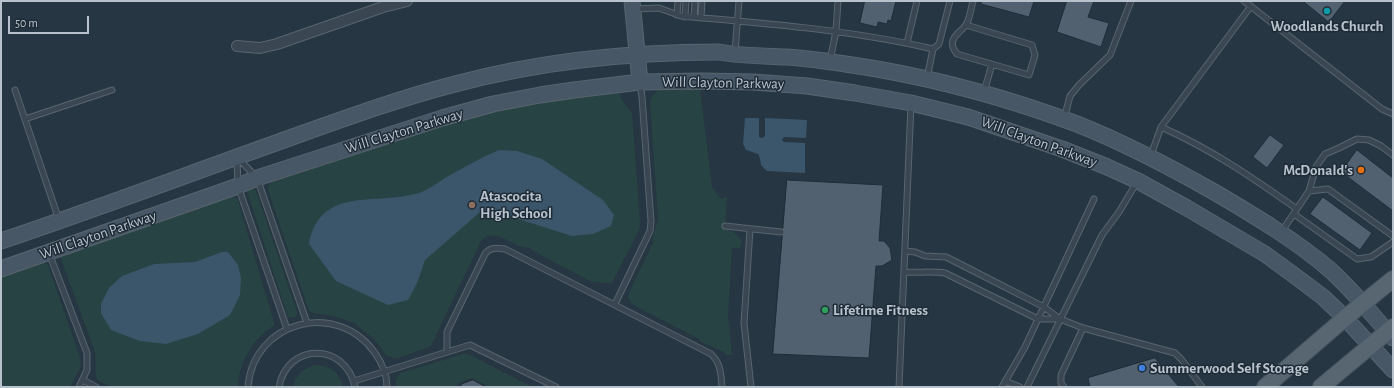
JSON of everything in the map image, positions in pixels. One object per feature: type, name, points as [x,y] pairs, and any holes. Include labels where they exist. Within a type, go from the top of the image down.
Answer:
[{"type":"main road","points":[[632,5],[640,82]]},
{"type":"main road","name":"Will Clayton Parkway","points":[[1,241],[59,222],[237,156],[417,95],[456,84],[532,68],[571,62],[637,55],[719,52],[734,55],[789,57],[830,62],[877,69],[927,79],[984,94],[1063,120],[1110,139],[1196,182],[1234,203],[1281,233],[1329,270],[1391,333]]},
{"type":"main road","name":"Will Clayton Parkway","points":[[1,269],[257,178],[442,118],[493,104],[540,95],[640,82],[753,82],[807,86],[911,104],[968,117],[1012,131],[1105,166],[1138,181],[1265,254],[1323,297],[1345,318],[1393,370]]},
{"type":"main road","points":[[1138,181],[1150,158]]},
{"type":"main road","points":[[39,228],[48,252]]},
{"type":"main road","points":[[1264,387],[1393,279]]},
{"type":"main road","points":[[1321,387],[1370,346],[1391,333]]},
{"type":"street","points":[[237,46],[260,48],[277,44],[382,4],[407,1]]},
{"type":"lane","points":[[677,15],[678,1]]},
{"type":"lane","points":[[685,16],[686,1]]},
{"type":"lane","points":[[694,17],[695,1]]},
{"type":"lane","points":[[701,18],[702,1]]},
{"type":"lane","points":[[734,55],[739,1]]},
{"type":"lane","points":[[830,62],[836,31],[838,1]]},
{"type":"lane","points":[[907,43],[918,1]]},
{"type":"lane","points":[[927,79],[933,49],[939,44],[950,1]]},
{"type":"lane","points":[[966,24],[1032,45],[1034,55],[1029,75],[957,54],[955,52],[953,43],[954,38],[966,24],[973,1]]},
{"type":"lane","points":[[1063,120],[1070,96],[1079,85],[1110,55],[1131,1]]},
{"type":"lane","points":[[1244,1],[1378,106],[1393,114]]},
{"type":"lane","points":[[632,5],[659,8],[677,15],[836,31],[933,49]]},
{"type":"lane","points":[[1150,158],[1162,127],[1251,6]]},
{"type":"lane","points":[[984,94],[992,64]]},
{"type":"lane","points":[[615,304],[650,231],[651,222],[640,82]]},
{"type":"lane","points":[[15,90],[59,222]]},
{"type":"lane","points":[[25,119],[112,90]]},
{"type":"lane","points":[[899,387],[911,104]]},
{"type":"lane","points":[[1162,127],[1190,140],[1251,176],[1357,260],[1371,258],[1393,242]]},
{"type":"lane","points":[[1281,233],[1309,191],[1316,167],[1325,154],[1357,139],[1369,140],[1381,146],[1393,155]]},
{"type":"lane","points":[[237,156],[257,178],[306,323]]},
{"type":"lane","points":[[237,156],[238,186],[287,329]]},
{"type":"lane","points":[[1027,387],[1102,235],[1120,212],[1138,181]]},
{"type":"lane","points":[[1309,191],[1328,189],[1393,236]]},
{"type":"lane","points":[[1002,387],[1025,347],[1094,199]]},
{"type":"lane","points":[[725,226],[781,232]]},
{"type":"lane","points":[[750,228],[744,323],[751,387]]},
{"type":"lane","points":[[447,351],[447,332],[485,254],[488,250],[493,248],[505,249],[711,354],[716,358],[719,365],[722,387]]},
{"type":"lane","points":[[905,251],[915,252],[925,256],[946,258],[1044,307],[1060,320]]},
{"type":"lane","points":[[48,252],[87,353],[87,370],[79,387]]},
{"type":"lane","points":[[904,272],[945,273],[1038,319],[1060,320],[1175,354],[1182,360],[1202,387]]},
{"type":"lane","points":[[248,387],[251,370],[262,350],[278,335],[287,329],[306,323],[321,322],[335,324],[348,329],[360,337],[375,352],[384,371],[387,387]]},
{"type":"lane","points":[[1064,387],[1061,384],[1061,375],[1083,328]]},
{"type":"lane","points":[[354,381],[470,345],[556,387]]},
{"type":"lane","points":[[279,387],[282,374],[290,364],[300,357],[311,353],[324,354],[335,358],[349,370],[355,387]]},
{"type":"lane","points":[[83,380],[96,387]]},
{"type":"lane","points":[[1005,381],[1020,387]]},
{"type":"green space","points":[[700,88],[712,187],[721,199],[727,197],[725,230],[733,231],[742,240],[740,248],[732,248],[728,316],[732,355],[725,355],[724,352],[701,342],[699,339],[637,307],[631,303],[628,297],[654,241],[652,239],[658,220],[650,101],[652,101],[651,97],[660,89]]},
{"type":"green space","points":[[620,93],[621,99],[632,113],[640,223],[639,230],[612,283],[592,282],[531,249],[519,246],[500,237],[490,236],[485,237],[481,241],[432,344],[429,347],[398,358],[387,356],[374,339],[354,323],[333,316],[309,311],[268,190],[270,181],[434,125],[528,105],[564,99]]},
{"type":"green space","points":[[250,188],[256,191],[297,312],[297,315],[293,318],[288,317],[247,191]]},
{"type":"green space","points":[[232,196],[237,198],[274,322],[274,325],[260,337],[248,352],[241,368],[238,387],[113,387],[97,379],[95,352],[61,259],[63,254]]},
{"type":"green space","points":[[41,262],[45,262],[48,265],[80,358],[81,366],[70,387],[1,387],[1,276]]},
{"type":"green space","points":[[466,353],[533,387],[489,387],[472,378],[458,383],[456,387],[396,387],[396,380],[400,373]]},
{"type":"green space","points":[[315,365],[330,368],[334,371],[342,382],[343,387],[293,387],[298,375],[307,368]]},
{"type":"water","points":[[745,118],[759,118],[759,137],[762,138],[765,136],[765,118],[807,120],[806,138],[784,137],[782,140],[784,142],[805,143],[805,173],[767,171],[761,165],[758,154],[746,150],[743,144]]},
{"type":"water","points":[[499,150],[517,151],[542,159],[603,200],[614,215],[611,226],[593,234],[572,236],[496,212],[479,213],[425,260],[417,283],[408,300],[388,305],[336,281],[309,244],[315,225],[325,213],[337,205],[352,201],[402,197],[419,193],[485,156]]},
{"type":"water","points":[[222,252],[228,252],[238,265],[241,278],[240,295],[230,315],[198,334],[166,344],[140,341],[111,330],[101,313],[101,304],[109,288],[122,276],[154,264],[195,262]]},
{"type":"building","points":[[865,1],[896,1],[891,21],[888,20],[887,24],[878,22],[877,27],[860,23]]},
{"type":"building","points":[[982,1],[1034,1],[1029,17],[981,4]]},
{"type":"building","points":[[1067,1],[1094,1],[1088,17],[1109,23],[1101,47],[1057,32]]},
{"type":"building","name":"Woodlands Church","points":[[1303,1],[1345,1],[1329,22]]},
{"type":"building","points":[[1270,135],[1284,145],[1267,168],[1253,157]]},
{"type":"building","points":[[1357,150],[1393,178],[1393,211],[1341,172]]},
{"type":"building","name":"Lifetime Fitness","points":[[787,180],[883,185],[879,241],[884,241],[890,248],[892,260],[882,266],[876,266],[869,358],[773,354]]},
{"type":"building","points":[[1323,197],[1372,233],[1360,250],[1310,214]]},
{"type":"building","name":"Summerwood Self Storage","points":[[1155,358],[1179,387],[1090,387],[1088,378]]},
{"type":"building","points":[[473,380],[486,387],[460,387],[462,384]]},
{"type":"place","name":"Woodlands Church","points":[[1327,11]]},
{"type":"place","name":"McDonald's","points":[[1361,170]]},
{"type":"place","name":"Atascocita High School","points":[[472,205]]},
{"type":"place","name":"Lifetime Fitness","points":[[825,310]]},
{"type":"place","name":"Summerwood Self Storage","points":[[1142,368]]}]
